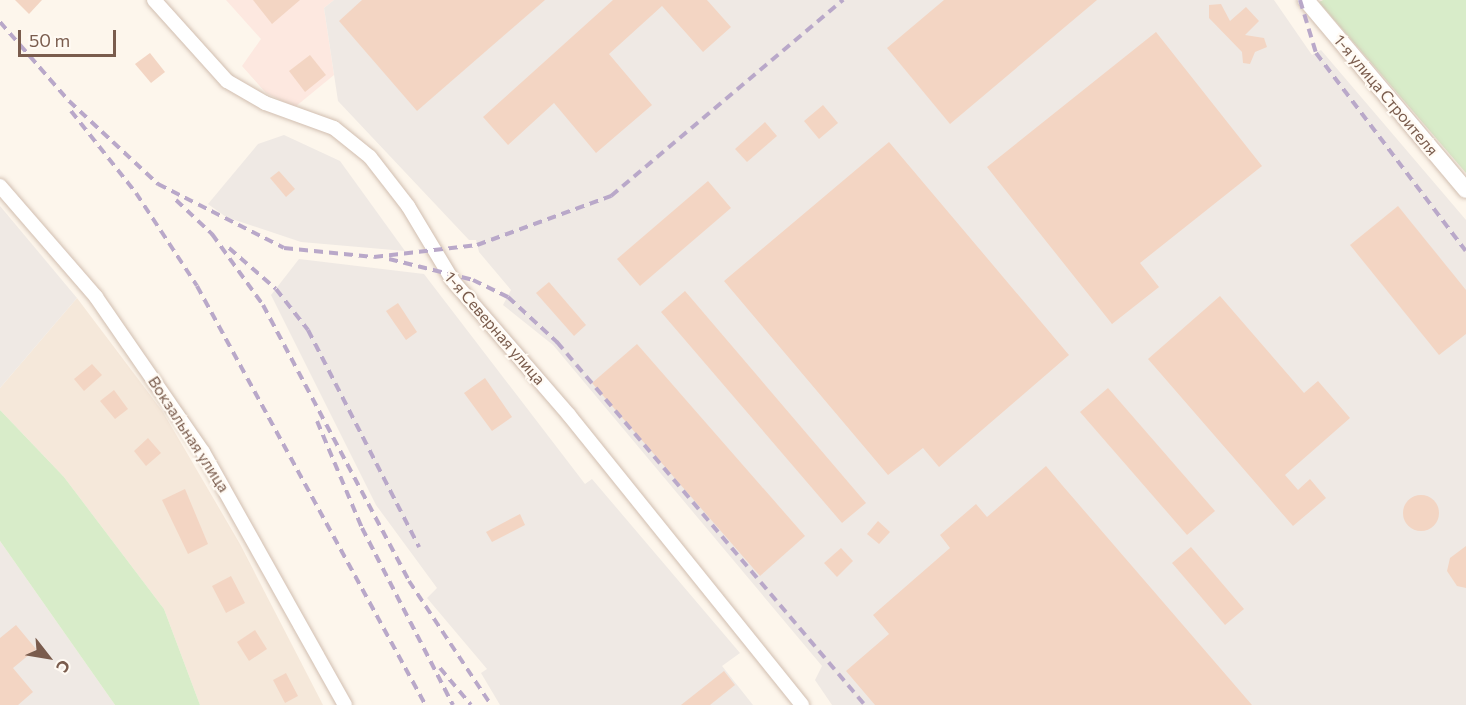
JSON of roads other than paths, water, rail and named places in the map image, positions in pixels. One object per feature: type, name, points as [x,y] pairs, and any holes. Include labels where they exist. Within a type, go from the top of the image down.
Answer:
[{"type":"street","name":"1-я Северная улица","points":[[154,0],[227,81],[265,103],[334,128],[377,165],[453,281],[569,415],[802,705]]},
{"type":"street","name":"1-я улица Строителя","points":[[1306,0],[1466,190]]},
{"type":"street","name":"Вокзальная улица","points":[[0,186],[96,297],[190,433],[345,705]]},
{"type":"railway","points":[[0,22],[69,101],[158,184],[284,248],[374,257],[477,245],[611,196],[843,0]]},
{"type":"railway","points":[[1300,0],[1316,53],[1466,251]]},
{"type":"railway","points":[[71,111],[136,193],[197,286],[425,705]]},
{"type":"railway","points":[[176,200],[212,234],[263,305],[409,581],[491,705]]},
{"type":"railway","points":[[229,248],[276,289],[308,330],[419,547]]},
{"type":"railway","points":[[389,259],[473,280],[508,297],[557,342],[865,705]]},
{"type":"railway","points":[[317,421],[362,528],[453,705]]},
{"type":"railway","points":[[440,668],[471,705]]}]
